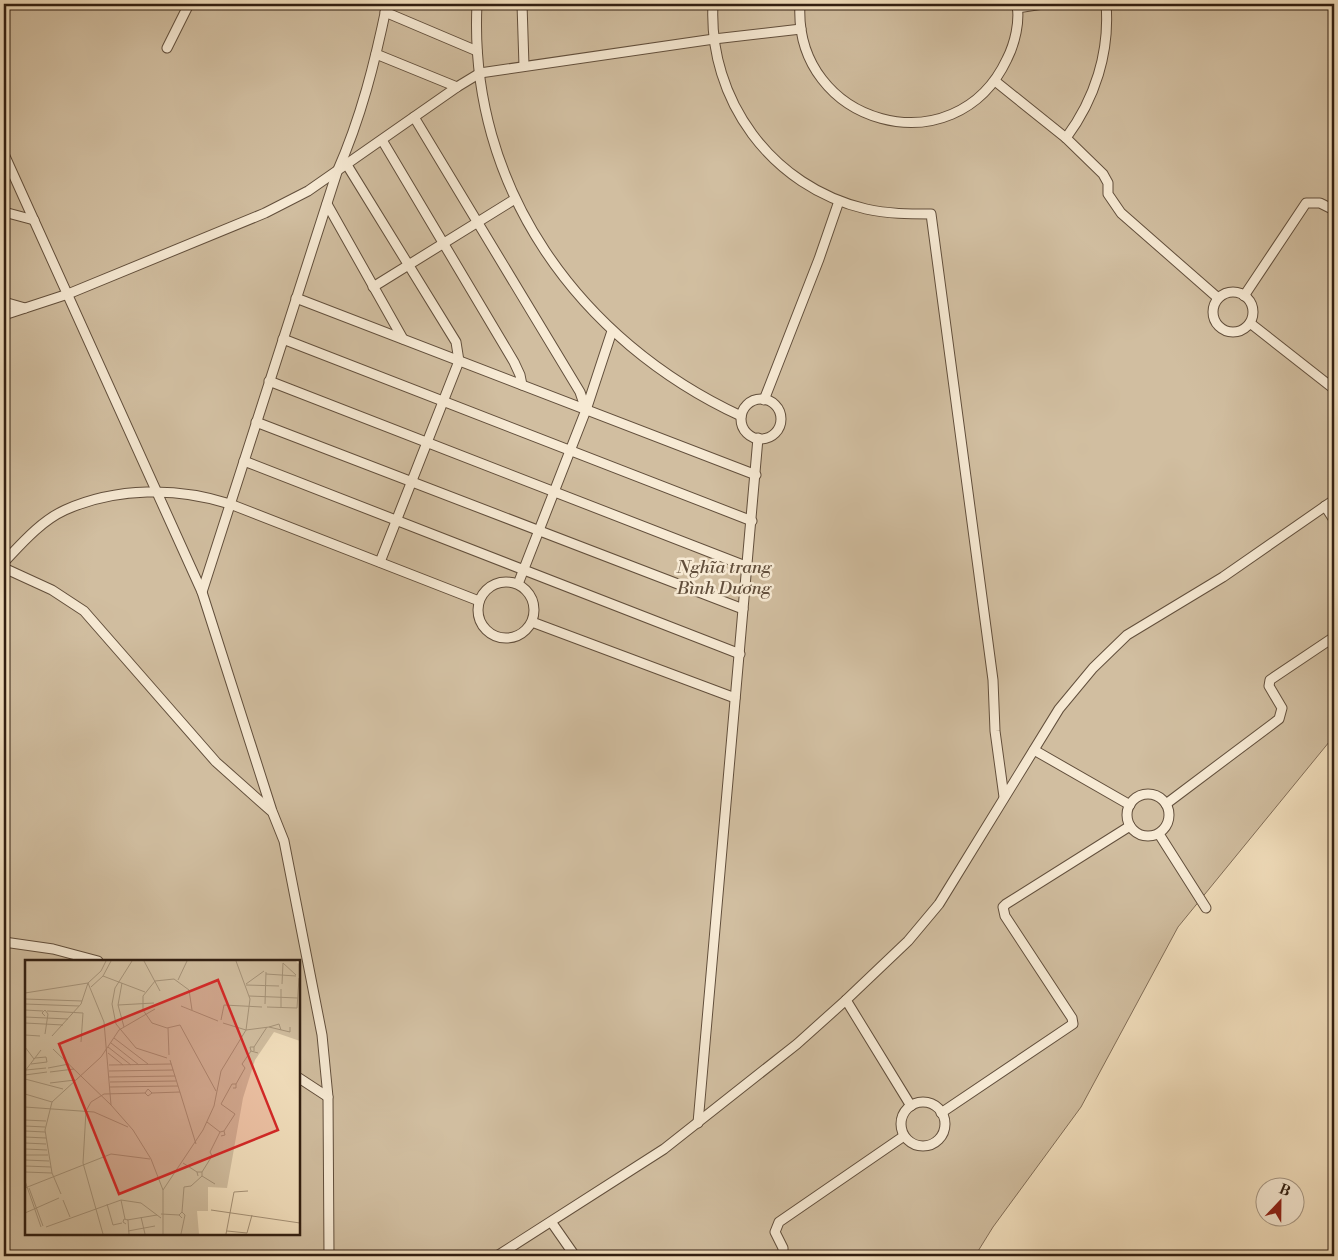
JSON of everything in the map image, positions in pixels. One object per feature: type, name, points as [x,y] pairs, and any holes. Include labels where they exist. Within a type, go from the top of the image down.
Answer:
[{"type":"lane","points":[[167,48],[189,4]]},
{"type":"lane","points":[[477,4],[476,50],[493,139],[515,199],[562,274],[612,331],[648,362],[673,379],[741,416]]},
{"type":"lane","points":[[522,4],[524,66]]},
{"type":"lane","points":[[713,4],[714,39],[717,59],[727,91],[750,133],[768,153],[793,176],[839,201],[887,213],[931,214],[993,680],[995,731],[1004,797]]},
{"type":"lane","points":[[800,4],[801,29],[812,65],[830,90],[855,109],[884,120],[914,123],[945,117],[972,102],[994,81],[1012,47],[1017,6],[1043,4]]},
{"type":"lane","points":[[1066,138],[1084,110],[1100,70],[1106,35],[1106,4]]},
{"type":"lane","points":[[202,592],[337,172],[354,133],[376,54],[386,8],[476,50]]},
{"type":"lane","points":[[4,315],[68,294],[265,212],[308,191],[480,73],[714,39],[801,29]]},
{"type":"lane","points":[[376,54],[457,87]]},
{"type":"lane","points":[[994,81],[1066,138],[1103,174],[1108,183],[1108,194],[1121,213],[1218,298]]},
{"type":"lane","points":[[414,117],[580,392],[586,410]]},
{"type":"lane","points":[[382,140],[514,362],[520,375],[522,386]]},
{"type":"lane","points":[[4,154],[7,168],[34,220],[202,592],[272,811],[284,841],[322,1035],[328,1097],[329,1256]]},
{"type":"lane","points":[[347,165],[456,342],[459,361],[380,562]]},
{"type":"lane","points":[[373,286],[515,199]]},
{"type":"lane","points":[[764,400],[812,277],[839,201]]},
{"type":"lane","points":[[1244,296],[1306,203],[1320,203],[1334,210]]},
{"type":"lane","points":[[327,204],[403,339]]},
{"type":"lane","points":[[4,212],[34,220]]},
{"type":"lane","points":[[1232,292],[1244,296],[1252,305],[1250,323],[1240,331],[1228,332],[1222,329],[1217,325],[1213,313],[1213,307],[1218,298],[1232,292]]},
{"type":"lane","points":[[296,298],[756,476]]},
{"type":"lane","points":[[4,302],[25,308]]},
{"type":"lane","points":[[1250,323],[1334,389]]},
{"type":"lane","points":[[518,584],[586,410],[612,331]]},
{"type":"lane","points":[[283,339],[752,521]]},
{"type":"lane","points":[[269,381],[748,567]]},
{"type":"lane","points":[[764,400],[775,406],[779,411],[780,423],[774,434],[758,438],[744,430],[741,416],[748,404],[764,400]]},
{"type":"lane","points":[[256,422],[744,610]]},
{"type":"lane","points":[[698,1123],[758,438]]},
{"type":"lane","points":[[244,461],[740,654]]},
{"type":"lane","points":[[4,562],[42,525],[64,511],[94,501],[158,492],[200,496],[230,504],[479,601]]},
{"type":"lane","points":[[497,1256],[552,1223],[664,1149],[796,1044],[846,1000],[908,941],[938,904],[977,845],[1004,797],[1059,709],[1093,668],[1127,635],[1223,577],[1334,500]]},
{"type":"lane","points":[[1325,506],[1334,520]]},
{"type":"lane","points":[[4,568],[52,590],[84,611],[216,762],[272,811]]},
{"type":"lane","points":[[508,582],[518,584],[529,592],[533,599],[535,607],[532,622],[528,629],[513,638],[496,636],[488,632],[479,618],[479,601],[487,588],[494,584],[508,582]]},
{"type":"lane","points":[[532,622],[736,698]]},
{"type":"lane","points":[[1166,804],[1279,720],[1282,716],[1282,708],[1269,686],[1270,680],[1334,637]]},
{"type":"lane","points":[[1034,750],[1130,805]]},
{"type":"lane","points":[[1150,794],[1162,799],[1166,804],[1170,817],[1168,823],[1158,834],[1140,835],[1130,826],[1127,811],[1137,797],[1150,794]]},
{"type":"lane","points":[[941,1112],[1073,1024],[1072,1018],[1005,916],[1003,908],[1006,904],[1130,826]]},
{"type":"lane","points":[[1158,834],[1206,908]]},
{"type":"lane","points":[[4,942],[53,949],[94,960]]},
{"type":"lane","points":[[846,1000],[911,1106]]},
{"type":"lane","points":[[300,1079],[328,1097]]},
{"type":"lane","points":[[917,1103],[930,1104],[941,1112],[944,1119],[943,1132],[934,1143],[915,1145],[904,1136],[901,1123],[906,1111],[911,1106],[917,1103]]},
{"type":"lane","points":[[783,1256],[783,1248],[775,1232],[779,1222],[904,1136]]},
{"type":"lane","points":[[552,1223],[574,1256]]},
{"type":"green space","name":"Nghĩa trang Bình Dương","points":[[4,4],[1334,4],[1334,736],[1178,927],[1081,1107],[993,1227],[975,1256],[4,1256]]}]
